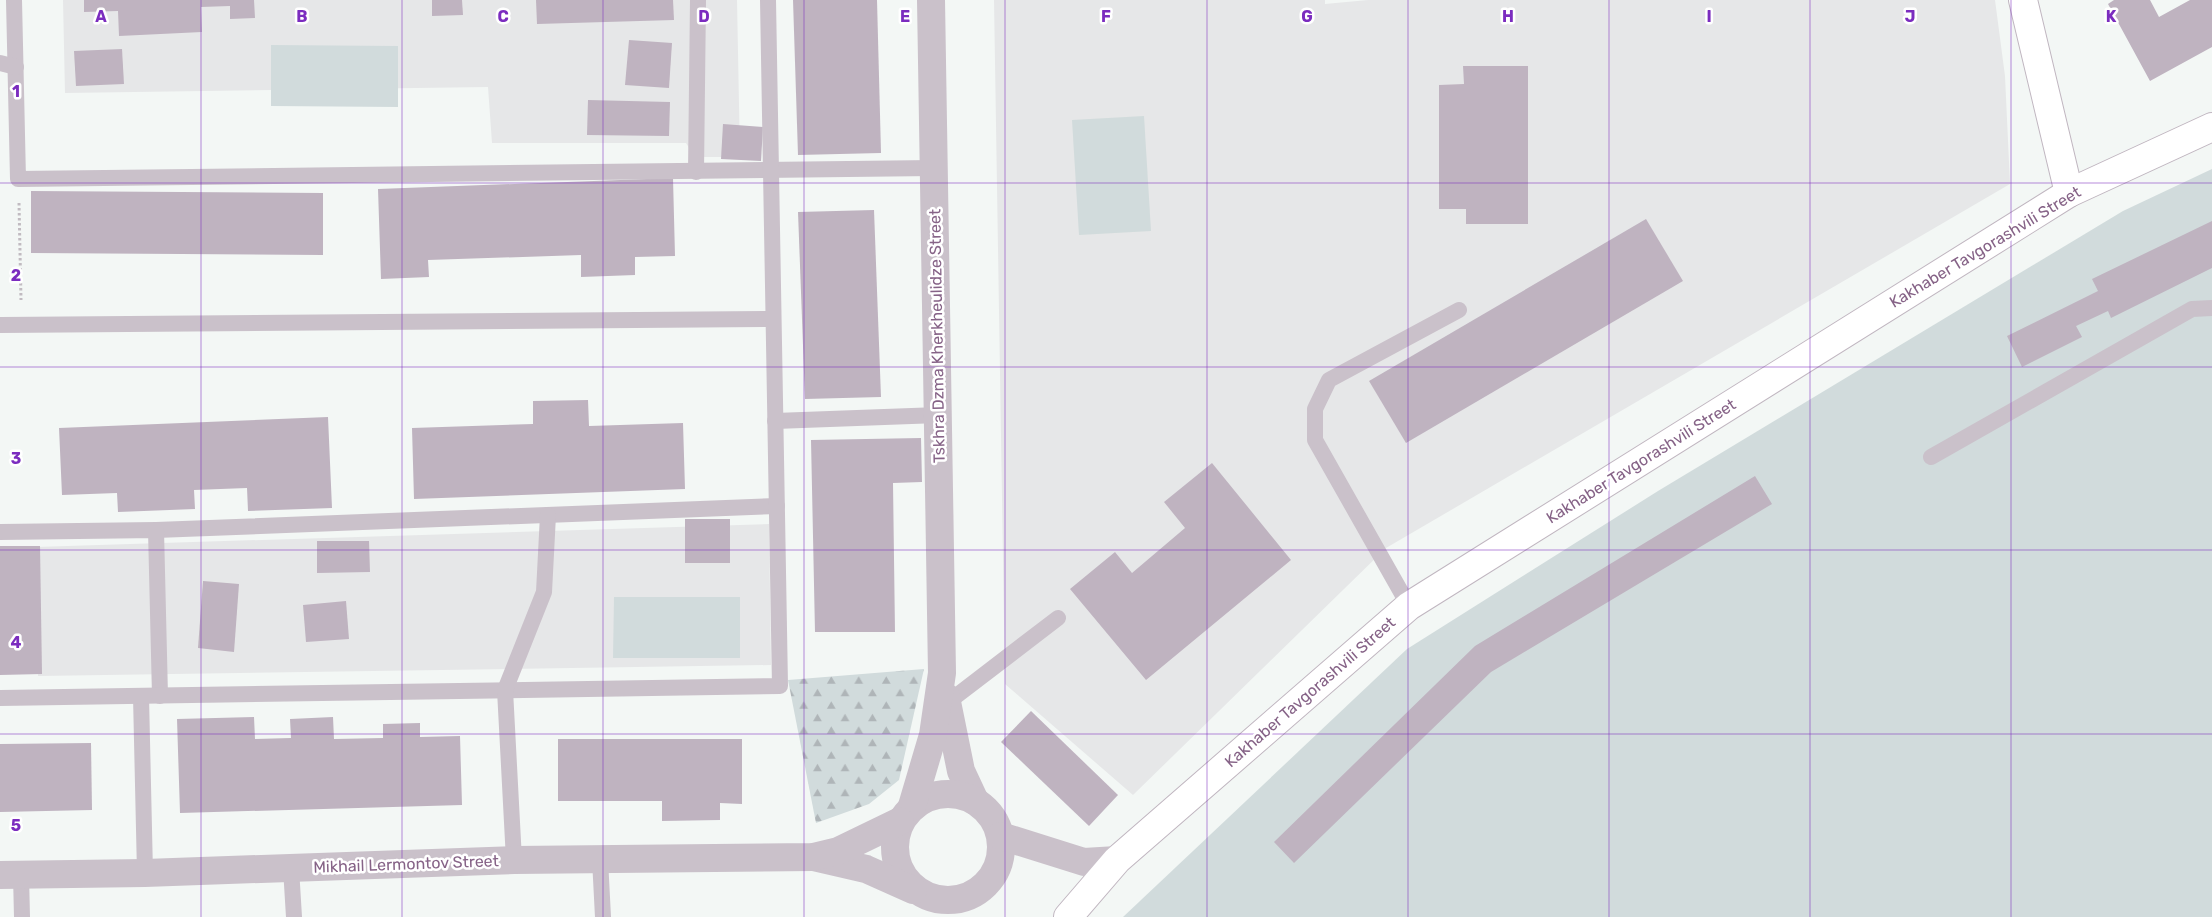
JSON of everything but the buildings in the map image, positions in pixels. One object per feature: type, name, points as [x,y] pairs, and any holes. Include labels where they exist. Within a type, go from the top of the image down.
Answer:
[{"type":"street","name":"Tskhra Dzma Kherkheulidze Street","points":[[931,0],[942,673],[960,771],[975,801]]},
{"type":"street","points":[[2023,0],[2069,193]]},
{"type":"street","name":"Kakhaber Tavgorashvili Street","points":[[1068,917],[1116,860],[1409,606],[2069,193],[2212,127]]},
{"type":"street","name":"Tskhra Dzma Kherkheulidze Street","points":[[906,813],[933,735],[942,673]]},
{"type":"street","points":[[952,793],[975,801],[993,818],[1001,836],[996,874],[984,888],[969,898],[958,909],[918,893],[910,887],[899,871],[893,845],[906,813],[931,796],[952,793]]},
{"type":"street","name":"Mikhail Lermontov Street","points":[[10,875],[145,873],[514,860],[813,857],[838,851],[906,813]]},
{"type":"street","points":[[1001,836],[1084,862],[1116,860]]},
{"type":"street","name":"Mikhail Lermontov Street","points":[[813,857],[866,869],[918,893]]},
{"type":"lane","points":[[14,0],[8,65],[18,178],[934,168]]},
{"type":"lane","points":[[696,172],[698,0]]},
{"type":"lane","points":[[0,698],[780,686],[768,0]]},
{"type":"lane","points":[[1931,458],[2192,309],[2212,308]]},
{"type":"lane","points":[[1409,606],[1315,440],[1315,409],[1329,380],[1459,310]]},
{"type":"lane","points":[[0,325],[773,319]]},
{"type":"lane","points":[[775,421],[939,415]]},
{"type":"lane","points":[[0,532],[156,530],[777,506]]},
{"type":"lane","points":[[514,860],[505,690],[544,592],[548,515]]},
{"type":"lane","points":[[156,530],[160,696]]},
{"type":"lane","points":[[947,703],[1058,618]]},
{"type":"lane","points":[[141,696],[145,873]]},
{"type":"lane","points":[[600,859],[603,917]]},
{"type":"lane","points":[[291,868],[294,917]]},
{"type":"lane","points":[[10,875],[22,917]]},
{"type":"path","points":[[18,178],[21,325]]},
{"type":"shaded area","points":[[63,0],[737,0],[740,157],[695,157],[686,143],[492,143],[488,87],[65,93]]},
{"type":"shaded area","points":[[994,0],[1325,0],[1325,4],[1368,0],[1995,0],[2005,76],[2010,184],[1386,548],[1133,795],[1005,684]]},
{"type":"shaded area","points":[[769,524],[771,665],[38,676],[36,547]]},
{"type":"green space","points":[[271,45],[398,46],[398,107],[271,106]]},
{"type":"green space","points":[[1144,116],[1151,231],[1079,235],[1072,120]]},
{"type":"green space","points":[[2212,169],[2212,917],[1123,917],[1407,649],[1658,491],[2123,211]]},
{"type":"green space","points":[[614,597],[740,597],[740,658],[613,658]]},
{"type":"green space","points":[[924,669],[899,780],[869,804],[816,823],[788,680]]}]
